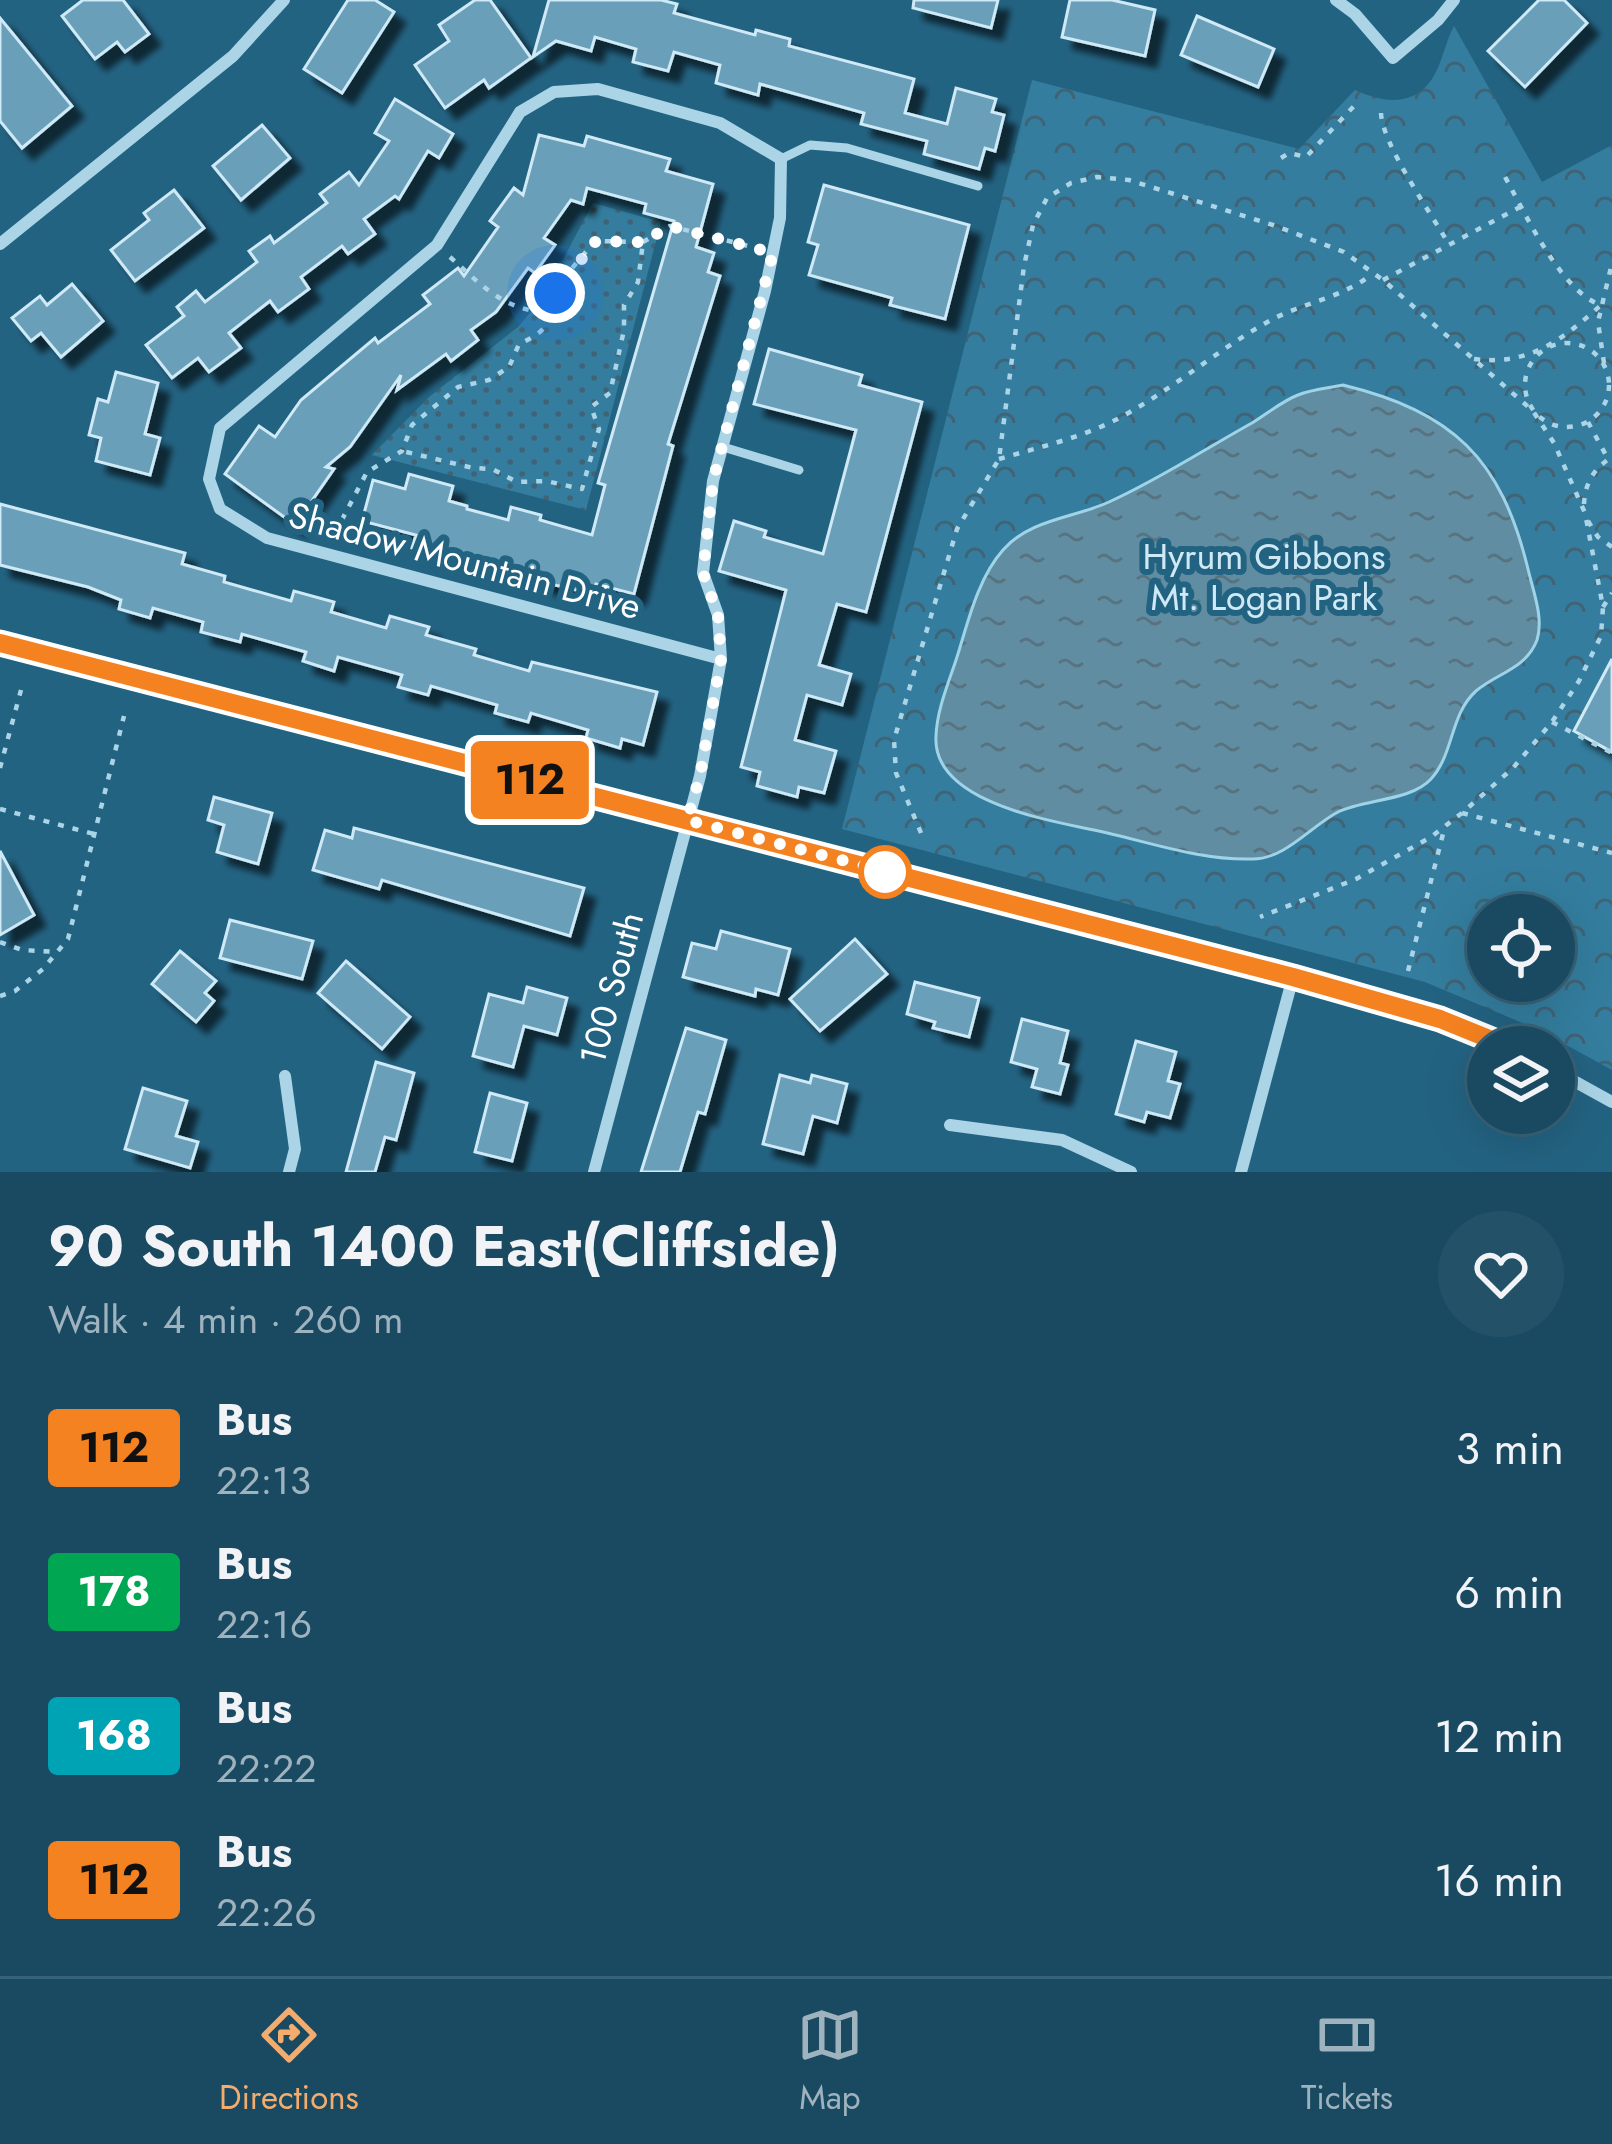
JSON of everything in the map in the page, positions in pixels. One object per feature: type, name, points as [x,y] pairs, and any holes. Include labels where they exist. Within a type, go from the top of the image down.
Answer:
[{"type":"street","points":[[0,222],[5,239],[233,56],[284,0]]},
{"type":"street","points":[[1336,0],[1355,14],[1393,58],[1454,0]]},
{"type":"street","name":"Shadow Mountain Drive","points":[[721,659],[267,538],[220,509],[209,479],[220,428],[437,245],[520,112],[554,92],[598,89],[720,123],[781,159]]},
{"type":"street","points":[[687,820],[700,776],[721,659],[718,615],[703,573],[713,481],[773,253],[780,218],[781,159]]},
{"type":"street","points":[[0,643],[1293,977],[1467,1030]]},
{"type":"street","name":"100 South","points":[[593,1172],[687,820]]},
{"type":"street","points":[[1241,1172],[1293,977]]},
{"type":"street","points":[[285,1076],[295,1149],[289,1172]]},
{"type":"street","points":[[1575,1082],[1612,1102]]},
{"type":"street","points":[[950,1125],[1062,1140],[1132,1172]]},
{"type":"lane","points":[[781,159],[810,145],[847,148],[978,186]]},
{"type":"lane","points":[[723,446],[799,470]]},
{"type":"path","points":[[1281,158],[1289,153],[1306,157],[1354,106]]},
{"type":"path","points":[[1381,113],[1402,163],[1448,243]]},
{"type":"path","points":[[1504,175],[1560,268],[1581,293],[1601,304]]},
{"type":"path","points":[[921,833],[896,773],[894,740],[957,530],[999,459],[1024,266],[1034,225],[1047,198],[1071,183],[1097,177],[1129,180],[1327,244],[1383,280],[1533,411],[1563,427],[1587,422],[1609,391],[1599,340],[1601,304],[1612,263]]},
{"type":"path","points":[[1383,280],[1521,206]]},
{"type":"path","points":[[322,553],[351,510],[367,472],[402,451],[412,425],[458,387],[489,380],[509,368],[519,344],[542,334],[553,312],[555,293],[596,241],[643,242],[670,226],[773,253]]},
{"type":"path","points":[[402,451],[472,469],[492,469],[517,482],[546,481],[582,489],[598,429],[591,407],[610,393],[624,330],[624,305],[638,283],[643,242]]},
{"type":"path","points":[[437,245],[501,302],[530,313],[553,312]]},
{"type":"path","points":[[999,459],[1095,430],[1131,412],[1267,322],[1360,284],[1372,274]]},
{"type":"path","points":[[1601,304],[1534,360],[1526,377],[1533,411],[1574,481],[1598,537],[1612,548]]},
{"type":"path","points":[[1474,359],[1513,360],[1568,342],[1596,355],[1612,380]]},
{"type":"path","points":[[1260,917],[1356,878],[1462,813],[1514,768],[1580,681],[1601,636],[1603,607],[1586,513],[1588,483],[1610,458],[1587,422]]},
{"type":"path","points":[[1603,607],[1612,593]]},
{"type":"path","points":[[1601,636],[1612,638]]},
{"type":"path","points":[[0,768],[21,689]]},
{"type":"path","points":[[0,996],[15,991],[43,969],[68,939],[124,716]]},
{"type":"path","points":[[1552,722],[1612,753]]},
{"type":"path","points":[[0,809],[94,834]]},
{"type":"path","points":[[1462,813],[1612,854]]},
{"type":"path","points":[[1408,971],[1444,826]]},
{"type":"path","points":[[0,942],[22,950],[57,952]]},
{"type":"green space","name":"Hyrum Gibbons Mt. Logan Park","points":[[1454,26],[1542,182],[1612,145],[1612,1070],[1575,1050],[1575,1026],[1530,1026],[1473,1002],[1575,1002],[1575,894],[1467,894],[1467,1000],[1425,982],[842,829],[1032,80],[1299,149],[1355,90],[1375,97],[1406,98],[1416,95],[1435,73]]},
{"type":"green space","points":[[593,203],[661,222],[586,510],[372,455],[429,397],[518,327],[543,297]]},
{"type":"water","points":[[1343,385],[1415,410],[1467,446],[1503,497],[1537,604],[1539,632],[1532,650],[1468,700],[1431,779],[1412,792],[1338,812],[1276,854],[1232,859],[1015,811],[968,790],[951,775],[939,757],[939,716],[975,601],[1003,550],[1039,525],[1096,507],[1145,484],[1292,398]]},
{"type":"building","points":[[83,0],[123,0],[149,34],[125,52],[117,42],[95,59],[62,16]]},
{"type":"building","points":[[348,0],[375,0],[394,12],[342,93],[304,69]]},
{"type":"building","points":[[475,0],[490,0],[531,58],[489,88],[484,80],[445,108],[415,65],[449,41],[439,25]]},
{"type":"building","points":[[549,0],[661,0],[677,4],[674,13],[755,35],[756,30],[790,39],[789,46],[914,79],[905,113],[947,124],[956,88],[996,99],[992,112],[1004,115],[995,151],[985,148],[979,169],[924,154],[927,141],[861,124],[864,113],[760,84],[758,95],[716,83],[720,65],[674,52],[668,71],[633,62],[636,49],[595,37],[591,51],[556,41],[533,57]]},
{"type":"building","points":[[914,0],[998,0],[991,28],[913,8]]},
{"type":"building","points":[[1070,0],[1112,0],[1155,10],[1145,56],[1062,37]]},
{"type":"building","points":[[1539,0],[1564,0],[1587,23],[1525,87],[1488,51]]},
{"type":"building","points":[[1197,16],[1274,49],[1258,87],[1181,55]]},
{"type":"building","points":[[0,18],[72,106],[22,148],[0,121]]},
{"type":"building","points":[[395,99],[453,134],[439,158],[428,151],[399,199],[395,196],[364,219],[375,234],[348,254],[342,246],[301,277],[309,289],[278,312],[270,301],[229,333],[241,348],[209,372],[198,358],[172,378],[146,345],[184,316],[177,307],[196,291],[205,302],[257,262],[249,251],[270,236],[274,243],[327,203],[320,194],[349,172],[359,185],[389,141],[375,133]]},
{"type":"building","points":[[262,125],[290,158],[241,200],[213,166]]},
{"type":"building","points":[[539,135],[584,146],[587,136],[670,159],[666,171],[713,184],[696,247],[714,253],[708,272],[720,276],[668,444],[673,446],[634,594],[596,584],[593,594],[512,575],[514,567],[455,551],[453,559],[412,548],[416,535],[362,521],[373,480],[405,489],[409,474],[453,486],[449,501],[467,509],[508,520],[511,507],[592,535],[605,485],[598,483],[674,221],[644,213],[646,204],[587,188],[583,204],[571,200],[544,238],[555,245],[535,273],[528,268],[496,312],[471,330],[478,340],[451,361],[446,354],[397,390],[401,375],[350,447],[326,467],[334,469],[295,525],[225,474],[259,426],[275,437],[301,400],[375,338],[378,343],[430,304],[423,295],[458,268],[464,276],[498,227],[490,221],[514,188],[523,195]]},
{"type":"building","points":[[824,185],[969,225],[945,319],[890,305],[892,298],[809,275],[818,245],[808,242]]},
{"type":"building","points":[[174,190],[204,228],[135,281],[111,250],[149,220],[144,213]]},
{"type":"building","points":[[72,284],[103,321],[61,357],[41,333],[31,341],[12,318],[40,296],[47,305]]},
{"type":"building","points":[[769,349],[862,375],[859,385],[922,402],[866,612],[837,604],[819,665],[851,674],[842,705],[807,695],[795,740],[836,751],[824,793],[799,787],[797,797],[757,786],[760,772],[741,767],[786,590],[719,571],[734,521],[766,531],[764,537],[823,554],[856,430],[754,404]]},
{"type":"building","points":[[116,372],[158,383],[145,434],[160,438],[150,475],[96,461],[101,438],[89,435],[98,399],[108,402]]},
{"type":"building","points":[[0,504],[185,553],[182,564],[225,576],[224,582],[291,601],[294,591],[334,602],[331,612],[386,628],[390,616],[429,627],[426,635],[529,671],[532,662],[657,692],[643,745],[622,739],[620,748],[586,738],[588,730],[531,713],[528,722],[495,713],[497,705],[431,686],[428,695],[398,687],[402,675],[338,657],[334,671],[303,661],[306,652],[242,634],[240,642],[201,632],[203,622],[153,608],[150,618],[119,609],[121,600],[88,587],[0,565]]},
{"type":"building","points":[[1612,659],[1612,752],[1574,731]]},
{"type":"building","points":[[214,797],[272,813],[258,864],[217,852],[224,825],[208,820]]},
{"type":"building","points":[[354,828],[584,888],[570,936],[382,880],[379,889],[313,870],[325,830],[352,838]]},
{"type":"building","points":[[0,851],[34,915],[0,935]]},
{"type":"building","points":[[230,920],[313,941],[302,979],[220,958]]},
{"type":"building","points":[[721,931],[790,949],[778,995],[756,989],[755,996],[683,977],[692,943],[716,949]]},
{"type":"building","points":[[855,939],[887,974],[820,1031],[790,999]]},
{"type":"building","points":[[180,951],[216,981],[205,993],[214,1001],[196,1022],[152,984]]},
{"type":"building","points":[[346,961],[410,1017],[382,1049],[318,993]]},
{"type":"building","points":[[915,982],[979,998],[969,1037],[933,1028],[935,1022],[907,1014]]},
{"type":"building","points":[[527,987],[567,998],[557,1035],[524,1026],[513,1067],[473,1056],[489,994],[523,1003]]},
{"type":"building","points":[[1022,1019],[1068,1031],[1060,1063],[1068,1065],[1060,1094],[1032,1087],[1037,1069],[1011,1062]]},
{"type":"building","points":[[686,1028],[726,1040],[705,1114],[698,1112],[680,1172],[641,1172]]},
{"type":"building","points":[[1136,1041],[1176,1052],[1168,1081],[1180,1084],[1170,1118],[1147,1112],[1144,1122],[1116,1114]]},
{"type":"building","points":[[376,1062],[414,1073],[396,1140],[385,1137],[375,1172],[346,1172]]},
{"type":"building","points":[[780,1075],[810,1083],[812,1075],[847,1084],[837,1123],[813,1116],[803,1154],[763,1144]]},
{"type":"building","points":[[143,1088],[187,1101],[176,1136],[198,1142],[190,1168],[125,1149]]},
{"type":"building","points":[[490,1093],[527,1103],[512,1161],[475,1152]]},
{"type":"bus line","name":"112","points":[[0,643],[1293,977],[1467,1030]]},
{"type":"route","points":[[555,293],[596,241],[643,242],[670,226],[773,253],[713,481],[703,573],[718,615],[721,659],[700,776],[687,820],[903,876],[885,872]]}]
